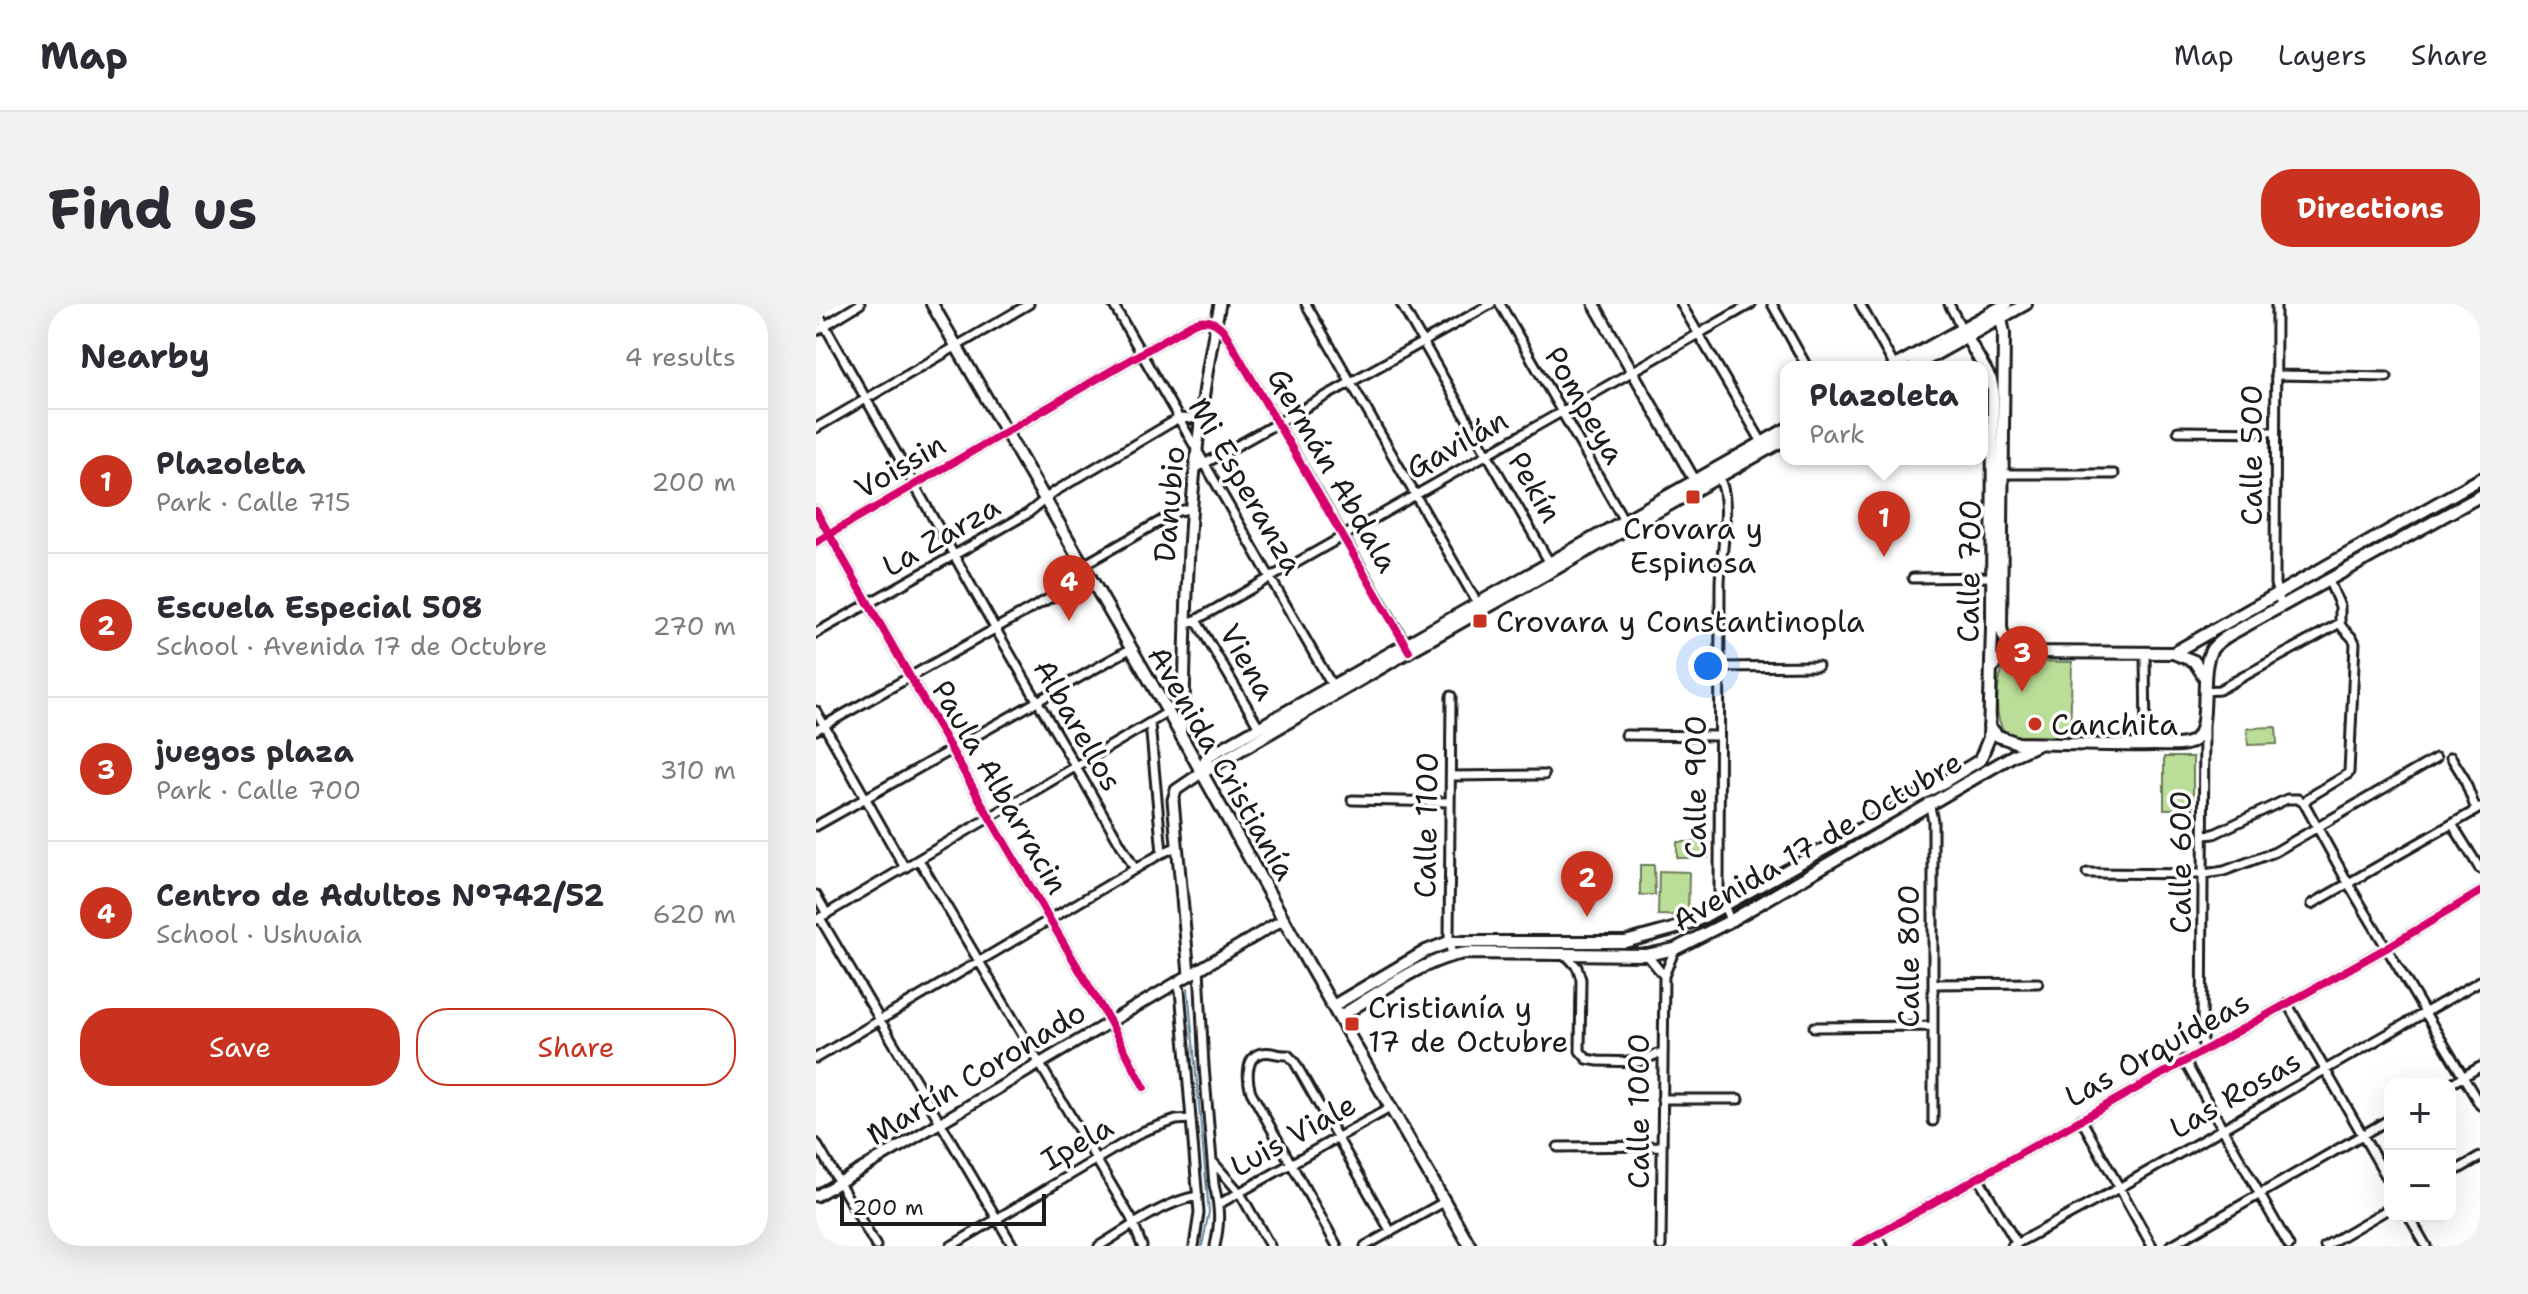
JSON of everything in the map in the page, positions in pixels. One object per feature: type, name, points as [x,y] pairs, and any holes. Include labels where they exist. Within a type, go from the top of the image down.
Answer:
[{"type":"main road","name":"Avenida Cristianía","points":[[932,304],[1169,714],[1470,1246]]},
{"type":"main road","points":[[1999,314],[2006,304]]},
{"type":"main road","points":[[1907,361],[1999,314],[2026,304]]},
{"type":"main road","name":"Calle 700","points":[[1989,726],[1998,578],[2004,333],[1999,314]]},
{"type":"main road","points":[[1922,361],[1965,333]]},
{"type":"main road","name":"Calle 700","points":[[1965,333],[1980,361]]},
{"type":"main road","name":"Calle 700","points":[[1988,377],[1992,385],[1999,474]]},
{"type":"main road","points":[[1696,484],[1719,478],[1780,434]]},
{"type":"main road","points":[[1201,773],[1407,647],[1696,484],[1780,441]]},
{"type":"main road","points":[[2203,675],[2209,654],[2216,644],[2279,600],[2480,479]]},
{"type":"main road","points":[[2173,653],[2328,579],[2480,496]]},
{"type":"main road","name":"Calle 700","points":[[1998,578],[2001,632],[2011,647],[2023,652]]},
{"type":"main road","points":[[1992,668],[2005,655],[2023,652],[2173,653],[2194,661],[2203,675]]},
{"type":"main road","name":"Calle 600","points":[[2203,675],[2204,720]]},
{"type":"main road","points":[[1201,773],[1206,759],[1259,727],[1334,689]]},
{"type":"main road","points":[[1989,726],[1998,736],[2011,742],[2184,744],[2199,736],[2204,720]]},
{"type":"main road","name":"Avenida 17 de Octubre","points":[[1333,1006],[1426,951],[1449,942],[1625,942],[1702,918],[1980,760],[1987,747],[1989,726]]},
{"type":"main road","name":"Avenida 17 de Octubre","points":[[1339,1017],[1433,962],[1452,955],[1647,955],[1675,949],[1730,921],[2039,744]]},
{"type":"street","points":[[816,331],[860,304]]},
{"type":"street","points":[[816,428],[1029,304]]},
{"type":"street","name":"Mi Esperanza","points":[[1113,304],[1334,689]]},
{"type":"street","name":"Danubio","points":[[1180,735],[1184,709],[1190,509],[1200,419],[1220,304]]},
{"type":"street","points":[[1306,304],[1480,607]]},
{"type":"street","name":"Pekín","points":[[1401,304],[1552,566]]},
{"type":"street","points":[[1195,469],[1491,304]]},
{"type":"street","name":"Pompeya","points":[[1500,304],[1626,525]]},
{"type":"street","points":[[1594,304],[1696,484]]},
{"type":"street","points":[[1681,304],[1764,447]]},
{"type":"street","name":"Gavilán","points":[[1185,623],[1196,620],[1751,304]]},
{"type":"street","points":[[1772,304],[1804,361]]},
{"type":"street","points":[[1860,304],[1891,361]]},
{"type":"street","points":[[1949,304],[1965,333]]},
{"type":"street","name":"Calle 500","points":[[2276,304],[2274,432],[2279,600]]},
{"type":"street","name":"Albarellos","points":[[816,310],[1135,869]]},
{"type":"street","name":"Voissin","points":[[816,542],[1195,321],[1215,323]]},
{"type":"street","name":"Germán Abdala","points":[[1215,323],[1224,331],[1278,422],[1407,647]]},
{"type":"street","points":[[2275,375],[2387,377]]},
{"type":"street","points":[[1179,418],[1200,419]]},
{"type":"street","name":"La Zarza","points":[[816,633],[955,556],[1036,508],[1054,492],[1179,418]]},
{"type":"street","points":[[2178,431],[2274,432]]},
{"type":"street","points":[[1999,474],[2114,474]]},
{"type":"street","name":"Calle 900","points":[[1719,478],[1723,486],[1725,537],[1721,554],[1719,891],[1730,921]]},
{"type":"street","points":[[820,728],[1078,582],[1085,570],[1178,511],[1190,509]]},
{"type":"street","name":"Paula Albarracin","points":[[816,511],[1110,1022],[1144,1087]]},
{"type":"street","points":[[1913,578],[1998,578]]},
{"type":"street","points":[[2304,803],[2349,772],[2355,643],[2340,623],[2340,606],[2328,579]]},
{"type":"street","name":"Viena","points":[[1196,620],[1259,727]]},
{"type":"street","points":[[2204,691],[2219,690],[2340,623]]},
{"type":"street","points":[[816,826],[1130,649]]},
{"type":"street","points":[[2145,653],[2146,745]]},
{"type":"street","points":[[1720,667],[1818,666]]},
{"type":"street","name":"Calle 1100","points":[[1451,696],[1449,942],[1452,955]]},
{"type":"street","points":[[821,917],[1150,723],[1169,714],[1179,714],[1184,709]]},
{"type":"street","points":[[816,711],[820,728],[905,868]]},
{"type":"street","name":"Calle 600","points":[[2204,720],[2204,1049]]},
{"type":"street","points":[[1150,723],[1162,853]]},
{"type":"street","points":[[1626,735],[1719,736]]},
{"type":"street","points":[[2184,744],[2197,749],[2204,760]]},
{"type":"street","points":[[2312,904],[2478,809],[2451,757]]},
{"type":"street","points":[[2087,873],[2204,874],[2224,871],[2266,856],[2436,758]]},
{"type":"street","points":[[1157,798],[1173,795],[1201,773]]},
{"type":"street","points":[[1451,776],[1544,775]]},
{"type":"street","name":"Calle 800","points":[[1926,793],[1933,821],[1933,1121]]},
{"type":"street","points":[[1173,795],[1189,974]]},
{"type":"street","points":[[2204,835],[2214,834],[2287,799],[2298,799],[2304,803],[2480,1105]]},
{"type":"street","points":[[1352,800],[1450,802]]},
{"type":"street","points":[[2452,824],[2480,869]]},
{"type":"street","points":[[816,1058],[1176,847]]},
{"type":"street","points":[[919,860],[1133,1225],[1142,1246]]},
{"type":"street","name":"Las Orquídeas","points":[[1856,1246],[2388,947],[2480,892]]},
{"type":"street","points":[[816,895],[821,917],[1013,1246]]},
{"type":"street","name":"Martín Coronado","points":[[816,1196],[1284,919]]},
{"type":"street","points":[[1625,942],[1626,955]]},
{"type":"street","name":"Calle 1000","points":[[1661,1246],[1664,976],[1675,949]]},
{"type":"street","points":[[1566,954],[1577,967],[1581,979],[1580,1051],[1584,1057],[1598,1061],[1639,1062],[1657,1054],[1662,1055]]},
{"type":"street","points":[[1647,955],[1664,976]]},
{"type":"street","points":[[1199,968],[1214,1185],[1219,1204],[1215,1246]]},
{"type":"street","name":"Las Rosas","points":[[2015,1245],[2480,981]]},
{"type":"street","points":[[1176,982],[1180,990],[1198,1196],[1199,1220],[1194,1246]]},
{"type":"street","points":[[1933,984],[2038,983]]},
{"type":"street","points":[[2287,1003],[2384,1173]]},
{"type":"street","points":[[1814,1027],[1932,1026]]},
{"type":"street","points":[[1337,1246],[1249,1084],[1250,1063],[1260,1053],[1288,1055],[1296,1065],[1391,1232]]},
{"type":"street","points":[[2184,1060],[2289,1246]]},
{"type":"street","points":[[2456,1081],[2480,1067]]},
{"type":"street","points":[[1662,1099],[1739,1099]]},
{"type":"street","name":"Luis Viale","points":[[1219,1204],[1390,1108]]},
{"type":"street","name":"Ipela","points":[[951,1246],[1151,1128],[1191,1119]]},
{"type":"street","points":[[2081,1119],[2152,1246]]},
{"type":"street","points":[[2170,1246],[2384,1122]]},
{"type":"street","points":[[816,1143],[876,1246]]},
{"type":"street","points":[[1558,1147],[1662,1146]]},
{"type":"street","points":[[2456,1171],[2480,1157]]},
{"type":"street","points":[[1213,1162],[1240,1193],[1270,1246]]},
{"type":"street","points":[[1978,1177],[2015,1245]]},
{"type":"street","name":"Luis Viale","points":[[1099,1246],[1133,1225],[1187,1198],[1198,1196]]},
{"type":"street","points":[[1365,1246],[1444,1202]]},
{"type":"street","points":[[2325,1246],[2384,1212]]},
{"type":"street","points":[[2412,1222],[2426,1246]]},
{"type":"street","points":[[1876,1235],[1883,1246]]},
{"type":"green space","points":[[2020,661],[2072,662],[2070,740],[2011,738],[2005,732],[1997,707],[2000,679],[2002,671]]},
{"type":"green space","points":[[2276,727],[2277,744],[2248,745],[2247,728]]},
{"type":"green space","points":[[2164,757],[2193,757],[2193,809],[2164,809]]},
{"type":"green space","points":[[1677,842],[1708,842],[1708,858],[1677,858]]},
{"type":"green space","points":[[1640,865],[1654,865],[1655,895],[1640,895]]},
{"type":"green space","points":[[1659,871],[1689,872],[1688,916],[1658,915]]},
{"type":"waterway","points":[[1188,988],[1209,1212],[1202,1246]]},
{"type":"cycle path","points":[[816,542],[1190,325],[1208,321],[1224,331],[1409,651]]},
{"type":"cycle path","points":[[816,511],[1110,1022],[1144,1087]]},
{"type":"cycle path","points":[[1856,1246],[2388,947],[2480,892]]},
{"type":"place","name":"Crovara y Espinosa","points":[[1693,497]]},
{"type":"place","name":"Plazoleta","points":[[1884,557]]},
{"type":"place","name":"Centro de Adultos Nº742/52","points":[[1069,621]]},
{"type":"place","name":"Crovara y Constantinopla","points":[[1480,621]]},
{"type":"place","name":"juegos plaza","points":[[2022,692]]},
{"type":"place","name":"Canchita","points":[[2035,724]]},
{"type":"place","name":"Escuela Especial 508","points":[[1587,917]]},
{"type":"place","name":"Cristianía y 17 de Octubre","points":[[1352,1024]]}]
